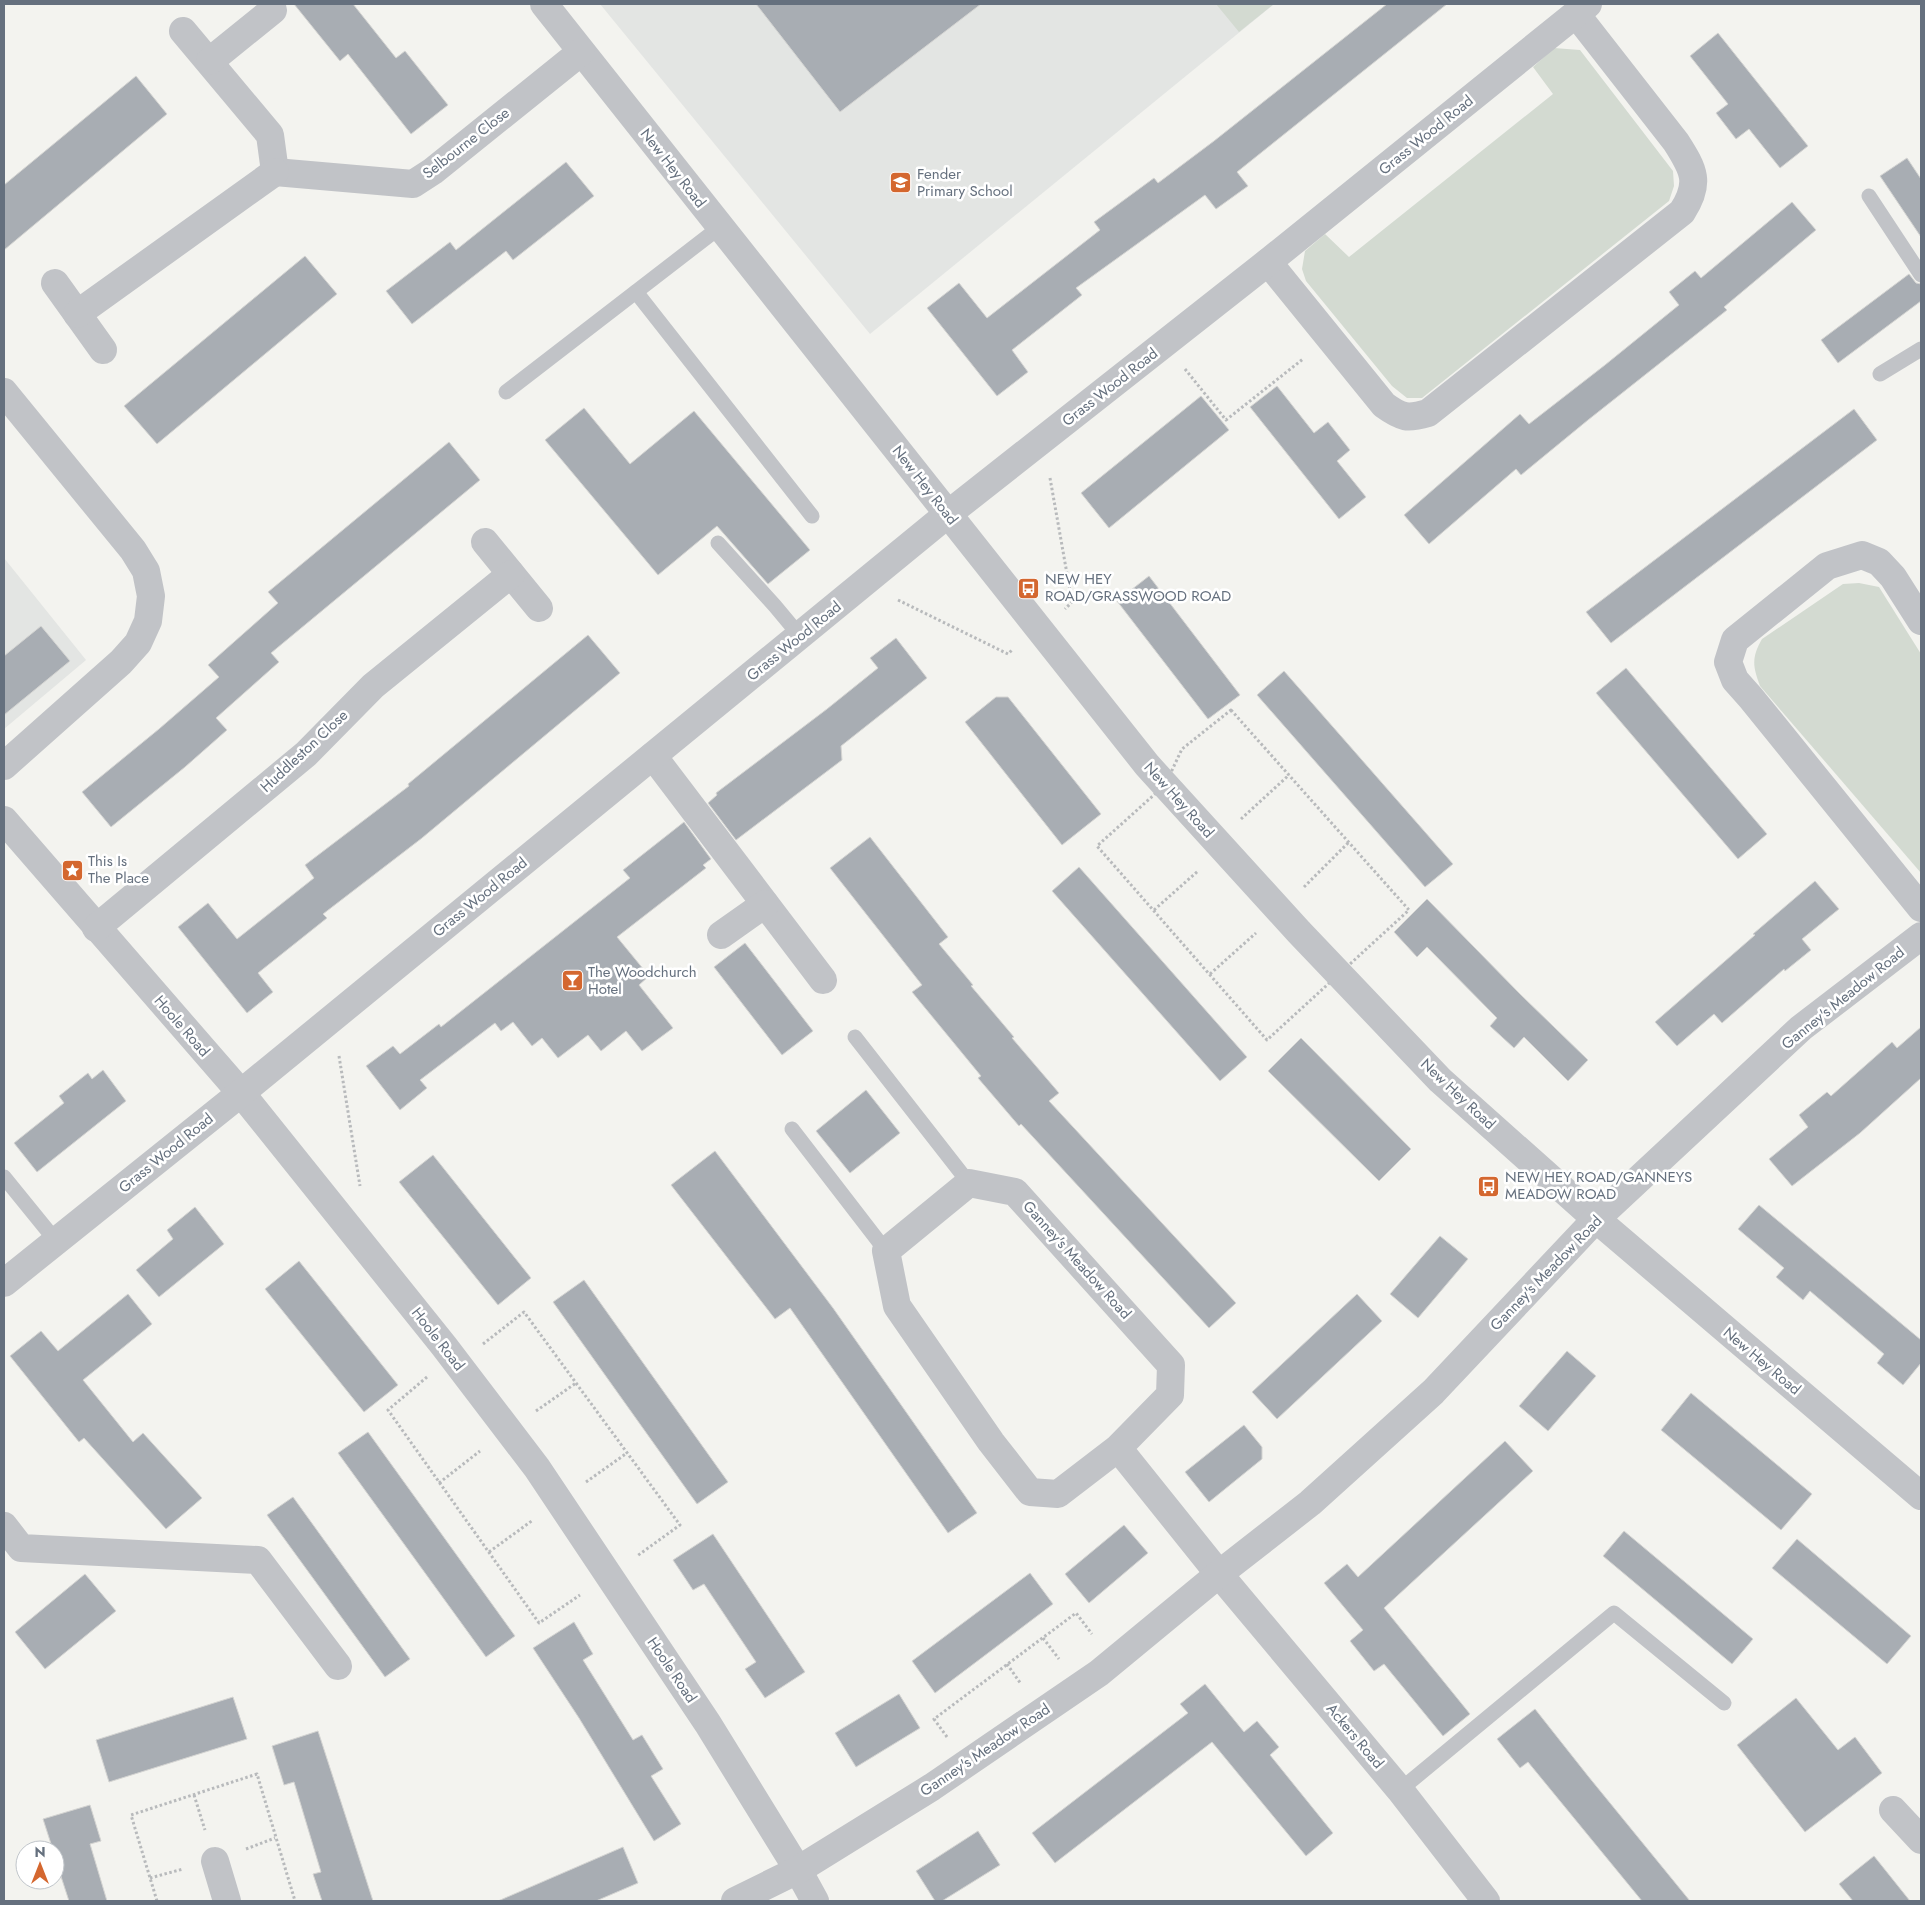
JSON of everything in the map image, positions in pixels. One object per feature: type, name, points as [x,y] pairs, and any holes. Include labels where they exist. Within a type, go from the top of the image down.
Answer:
[{"type":"street","name":"New Hey Road","points":[[544,4],[1148,765],[1220,845],[1440,1080],[1596,1219],[1921,1496]]},
{"type":"street","name":"Grass Wood Road","points":[[4,1282],[241,1093],[948,514],[1268,262],[1582,9]]},
{"type":"street","points":[[1268,262],[1384,405],[1396,414],[1411,418],[1428,413],[1682,212],[1691,198],[1694,181],[1688,162],[1676,142],[1582,9]]},
{"type":"street","points":[[210,61],[273,10]]},
{"type":"street","points":[[77,314],[275,172],[270,135],[184,30]]},
{"type":"street","name":"Selbourne Close","points":[[275,172],[414,184],[433,171],[581,52]]},
{"type":"street","points":[[55,283],[103,350]]},
{"type":"street","points":[[4,392],[132,550],[146,571],[151,596],[148,621],[138,643],[121,662],[4,766]]},
{"type":"street","points":[[485,542],[539,608]]},
{"type":"street","points":[[1921,621],[1893,577],[1879,562],[1862,555],[1827,566],[1735,640],[1728,662],[1735,680],[1921,908]]},
{"type":"street","name":"Huddleston Close","points":[[96,928],[306,754],[373,686],[511,574]]},
{"type":"street","points":[[653,756],[823,980]]},
{"type":"street","name":"Hoole Road","points":[[4,820],[241,1093],[457,1364],[537,1468],[708,1724],[815,1901]]},
{"type":"street","points":[[721,935],[765,904]]},
{"type":"street","name":"Ganney's Meadow Road","points":[[735,1901],[798,1870],[964,1765],[1112,1662],[1310,1503],[1433,1392],[1596,1219],[1801,1028],[1921,936]]},
{"type":"street","points":[[886,1251],[969,1183]]},
{"type":"street","name":"Ganney's Meadow Road","points":[[886,1251],[897,1306],[991,1442],[1030,1492],[1058,1494],[1118,1448],[1170,1395],[1171,1365],[1015,1192],[969,1183]]},
{"type":"street","points":[[1118,1448],[1220,1574]]},
{"type":"street","points":[[4,1526],[21,1548],[258,1560],[338,1666]]},
{"type":"street","name":"Ackers Road","points":[[1220,1574],[1400,1790],[1486,1901]]},
{"type":"street","points":[[1893,1810],[1921,1840]]},
{"type":"street","points":[[215,1861],[227,1901]]},
{"type":"lane","points":[[1869,196],[1921,275]]},
{"type":"lane","points":[[506,392],[720,227]]},
{"type":"lane","points":[[636,292],[812,516]]},
{"type":"lane","points":[[1880,374],[1921,349]]},
{"type":"lane","points":[[718,543],[776,606],[800,636]]},
{"type":"lane","points":[[856,1036],[969,1183]]},
{"type":"lane","points":[[792,1129],[886,1251]]},
{"type":"lane","points":[[4,1177],[56,1241]]},
{"type":"lane","points":[[1400,1790],[1614,1613],[1724,1703]]},
{"type":"path","points":[[1183,366],[1226,420],[1330,338]]},
{"type":"path","points":[[893,598],[1008,654],[1040,630],[1072,602],[1049,475]]},
{"type":"path","points":[[1154,910],[1290,776]]},
{"type":"path","points":[[338,1052],[361,1191]]},
{"type":"path","points":[[428,1376],[388,1410],[539,1623],[680,1525],[524,1312],[457,1364]]},
{"type":"path","points":[[439,1483],[508,1430],[576,1383]]},
{"type":"path","points":[[964,1765],[934,1719],[1076,1613],[1112,1662]]},
{"type":"path","points":[[1043,1638],[1060,1660]]},
{"type":"shaded area","name":"Fender Primary School","points":[[600,4],[1274,4],[870,334]]},
{"type":"shaded area","points":[[1216,4],[1274,4],[1239,32]]},
{"type":"shaded area","points":[[1554,48],[1580,50],[1673,171],[1674,186],[1669,201],[1422,398],[1407,398],[1392,386],[1306,281],[1302,269],[1305,251],[1325,234],[1349,257],[1553,94],[1533,67]]},
{"type":"shaded area","points":[[4,558],[86,660],[4,729]]},
{"type":"shaded area","points":[[1859,583],[1879,587],[1921,654],[1921,873],[1760,686],[1756,673],[1754,662],[1762,639],[1843,584]]},
{"type":"building","points":[[294,4],[353,4],[396,58],[405,51],[448,105],[411,134],[348,54],[340,61]]},
{"type":"building","points":[[756,4],[981,4],[840,112]]},
{"type":"building","points":[[1387,4],[1447,4],[1237,172],[1248,186],[1216,209],[1205,195],[1076,288],[1082,295],[1012,350],[1028,372],[997,396],[927,308],[959,283],[987,318],[1100,230],[1094,222],[1154,178],[1158,183]]},
{"type":"building","points":[[1718,33],[1808,146],[1780,168],[1749,129],[1736,139],[1716,113],[1728,104],[1690,56]]},
{"type":"building","points":[[136,76],[167,114],[4,250],[4,185]]},
{"type":"building","points":[[1907,158],[1921,179],[1921,237],[1880,176]]},
{"type":"building","points":[[566,162],[594,196],[513,260],[506,251],[412,324],[386,291],[450,242],[456,250]]},
{"type":"building","points":[[1792,202],[1816,230],[1724,307],[1727,310],[1521,475],[1516,469],[1429,544],[1404,515],[1520,414],[1529,424],[1605,365],[1679,305],[1669,292],[1695,271],[1701,278]]},
{"type":"building","points":[[305,256],[337,294],[157,444],[124,406]]},
{"type":"building","points":[[1909,274],[1916,283],[1921,284],[1921,301],[1838,363],[1821,340]]},
{"type":"building","points":[[1277,386],[1314,433],[1328,422],[1350,450],[1337,461],[1366,497],[1339,519],[1250,407]]},
{"type":"building","points":[[1201,396],[1229,430],[1109,528],[1081,493]]},
{"type":"building","points":[[584,408],[630,464],[694,411],[810,550],[768,584],[717,526],[658,575],[545,440]]},
{"type":"building","points":[[1854,409],[1877,440],[1611,643],[1586,612]]},
{"type":"building","points":[[449,442],[480,480],[271,653],[279,662],[216,718],[227,730],[111,827],[82,792],[219,677],[208,665],[278,603],[268,592]]},
{"type":"building","points":[[1149,576],[1240,695],[1208,719],[1117,601]]},
{"type":"building","points":[[41,626],[70,661],[4,715],[4,656]]},
{"type":"building","points":[[588,635],[620,673],[422,838],[323,914],[327,918],[258,973],[273,992],[247,1013],[178,927],[208,903],[237,939],[314,878],[305,865],[409,786],[408,784]]},
{"type":"building","points":[[896,638],[927,678],[841,746],[842,760],[736,840],[708,803],[717,795],[716,793],[878,668],[870,658]]},
{"type":"building","points":[[1626,668],[1767,834],[1738,859],[1596,693]]},
{"type":"building","points":[[1284,671],[1453,864],[1425,887],[1257,695]]},
{"type":"building","points":[[996,697],[1008,697],[1101,814],[1062,845],[965,722]]},
{"type":"building","name":"The Woodchurch Hotel","points":[[684,822],[711,859],[703,865],[706,868],[617,937],[649,976],[639,985],[673,1028],[642,1051],[626,1031],[601,1051],[588,1035],[558,1058],[542,1038],[532,1046],[513,1022],[501,1031],[495,1023],[420,1080],[427,1088],[400,1110],[366,1066],[393,1046],[400,1054],[439,1024],[441,1027],[630,878],[623,870]]},
{"type":"building","points":[[870,837],[948,937],[939,944],[1014,1037],[1012,1038],[1059,1093],[1049,1101],[1236,1303],[1209,1328],[1021,1124],[1019,1126],[978,1078],[981,1076],[912,992],[922,985],[830,868]]},
{"type":"building","points":[[1079,867],[1247,1057],[1220,1081],[1052,891]]},
{"type":"building","points":[[1815,881],[1839,909],[1802,939],[1811,950],[1785,971],[1784,969],[1722,1023],[1714,1014],[1677,1046],[1655,1022]]},
{"type":"building","points":[[1427,899],[1588,1060],[1568,1081],[1524,1037],[1514,1048],[1490,1026],[1497,1018],[1427,947],[1417,957],[1394,932]]},
{"type":"building","points":[[745,943],[813,1031],[782,1055],[714,967]]},
{"type":"building","points":[[1921,1027],[1921,1078],[1860,1133],[1792,1186],[1769,1159],[1808,1127],[1799,1115],[1827,1092],[1831,1096],[1892,1042],[1897,1048]]},
{"type":"building","points":[[1301,1038],[1411,1149],[1379,1181],[1268,1071]]},
{"type":"building","points":[[103,1070],[126,1101],[37,1172],[14,1143],[64,1103],[59,1096],[88,1073],[92,1079]]},
{"type":"building","points":[[866,1090],[900,1133],[850,1173],[816,1131]]},
{"type":"building","points":[[715,1151],[833,1308],[977,1513],[948,1533],[790,1308],[775,1319],[671,1185]]},
{"type":"building","points":[[433,1155],[531,1278],[498,1305],[399,1182]]},
{"type":"building","points":[[1759,1205],[1921,1340],[1921,1363],[1903,1385],[1877,1363],[1884,1354],[1810,1291],[1803,1300],[1776,1277],[1784,1268],[1738,1229]]},
{"type":"building","points":[[195,1207],[224,1244],[159,1297],[136,1270],[173,1239],[167,1230]]},
{"type":"building","points":[[1440,1236],[1468,1259],[1418,1318],[1390,1294]]},
{"type":"building","points":[[299,1261],[398,1385],[364,1412],[265,1289]]},
{"type":"building","points":[[584,1280],[728,1482],[697,1504],[553,1302]]},
{"type":"building","points":[[128,1294],[152,1324],[83,1380],[133,1442],[143,1433],[202,1498],[166,1529],[84,1438],[79,1442],[10,1356],[41,1331],[58,1351]]},
{"type":"building","points":[[1357,1294],[1382,1321],[1277,1419],[1252,1392]]},
{"type":"building","points":[[1567,1351],[1596,1376],[1548,1431],[1519,1406]]},
{"type":"building","points":[[1691,1393],[1812,1494],[1781,1530],[1661,1430]]},
{"type":"building","points":[[1244,1425],[1262,1447],[1262,1459],[1209,1502],[1185,1472]]},
{"type":"building","points":[[368,1432],[515,1636],[486,1657],[338,1453]]},
{"type":"building","points":[[1505,1441],[1533,1471],[1384,1608],[1470,1714],[1443,1736],[1384,1664],[1374,1671],[1350,1641],[1363,1630],[1324,1583],[1347,1564],[1358,1577]]},
{"type":"building","points":[[293,1497],[410,1659],[385,1677],[267,1515]]},
{"type":"building","points":[[1124,1525],[1148,1553],[1089,1603],[1065,1574]]},
{"type":"building","points":[[1624,1531],[1753,1639],[1732,1664],[1603,1556]]},
{"type":"building","points":[[713,1534],[805,1672],[765,1698],[745,1669],[756,1662],[704,1584],[693,1590],[673,1560]]},
{"type":"building","points":[[1797,1539],[1911,1636],[1887,1664],[1772,1568]]},
{"type":"building","points":[[1030,1573],[1053,1604],[935,1693],[912,1661]]},
{"type":"building","points":[[85,1574],[116,1611],[45,1669],[15,1632]]},
{"type":"building","points":[[574,1622],[593,1654],[583,1660],[633,1740],[642,1735],[663,1769],[651,1776],[681,1824],[654,1841],[579,1718],[533,1648]]},
{"type":"building","points":[[1205,1684],[1244,1732],[1257,1721],[1279,1747],[1270,1755],[1333,1833],[1306,1856],[1212,1742],[1055,1863],[1032,1833],[1188,1713],[1180,1704]]},
{"type":"building","points":[[899,1694],[920,1728],[856,1767],[835,1733]]},
{"type":"building","points":[[233,1697],[247,1739],[109,1782],[96,1740]]},
{"type":"building","points":[[1796,1698],[1838,1750],[1855,1737],[1882,1773],[1805,1832],[1737,1745]]},
{"type":"building","points":[[1535,1709],[1690,1901],[1642,1901],[1528,1762],[1520,1768],[1497,1739]]},
{"type":"building","points":[[318,1731],[373,1901],[322,1901],[313,1874],[321,1872],[294,1782],[284,1785],[272,1746]]},
{"type":"building","points":[[90,1805],[101,1841],[90,1844],[107,1901],[69,1901],[65,1889],[65,1840],[50,1840],[43,1819]]},
{"type":"building","points":[[978,1831],[1000,1865],[942,1901],[935,1901],[916,1871]]},
{"type":"building","points":[[623,1847],[638,1883],[596,1901],[498,1901]]},
{"type":"building","points":[[1874,1856],[1910,1901],[1853,1901],[1839,1884]]},
{"type":"place","name":"Fender Primary School","points":[[901,183]]},
{"type":"place","name":"NEW HEY ROAD/GRASSWOOD ROAD","points":[[1029,588]]},
{"type":"place","name":"This Is The Place","points":[[72,870]]},
{"type":"place","name":"The Woodchurch Hotel","points":[[572,981]]},
{"type":"place","name":"NEW HEY ROAD/GANNEYS MEADOW ROAD","points":[[1489,1186]]}]
